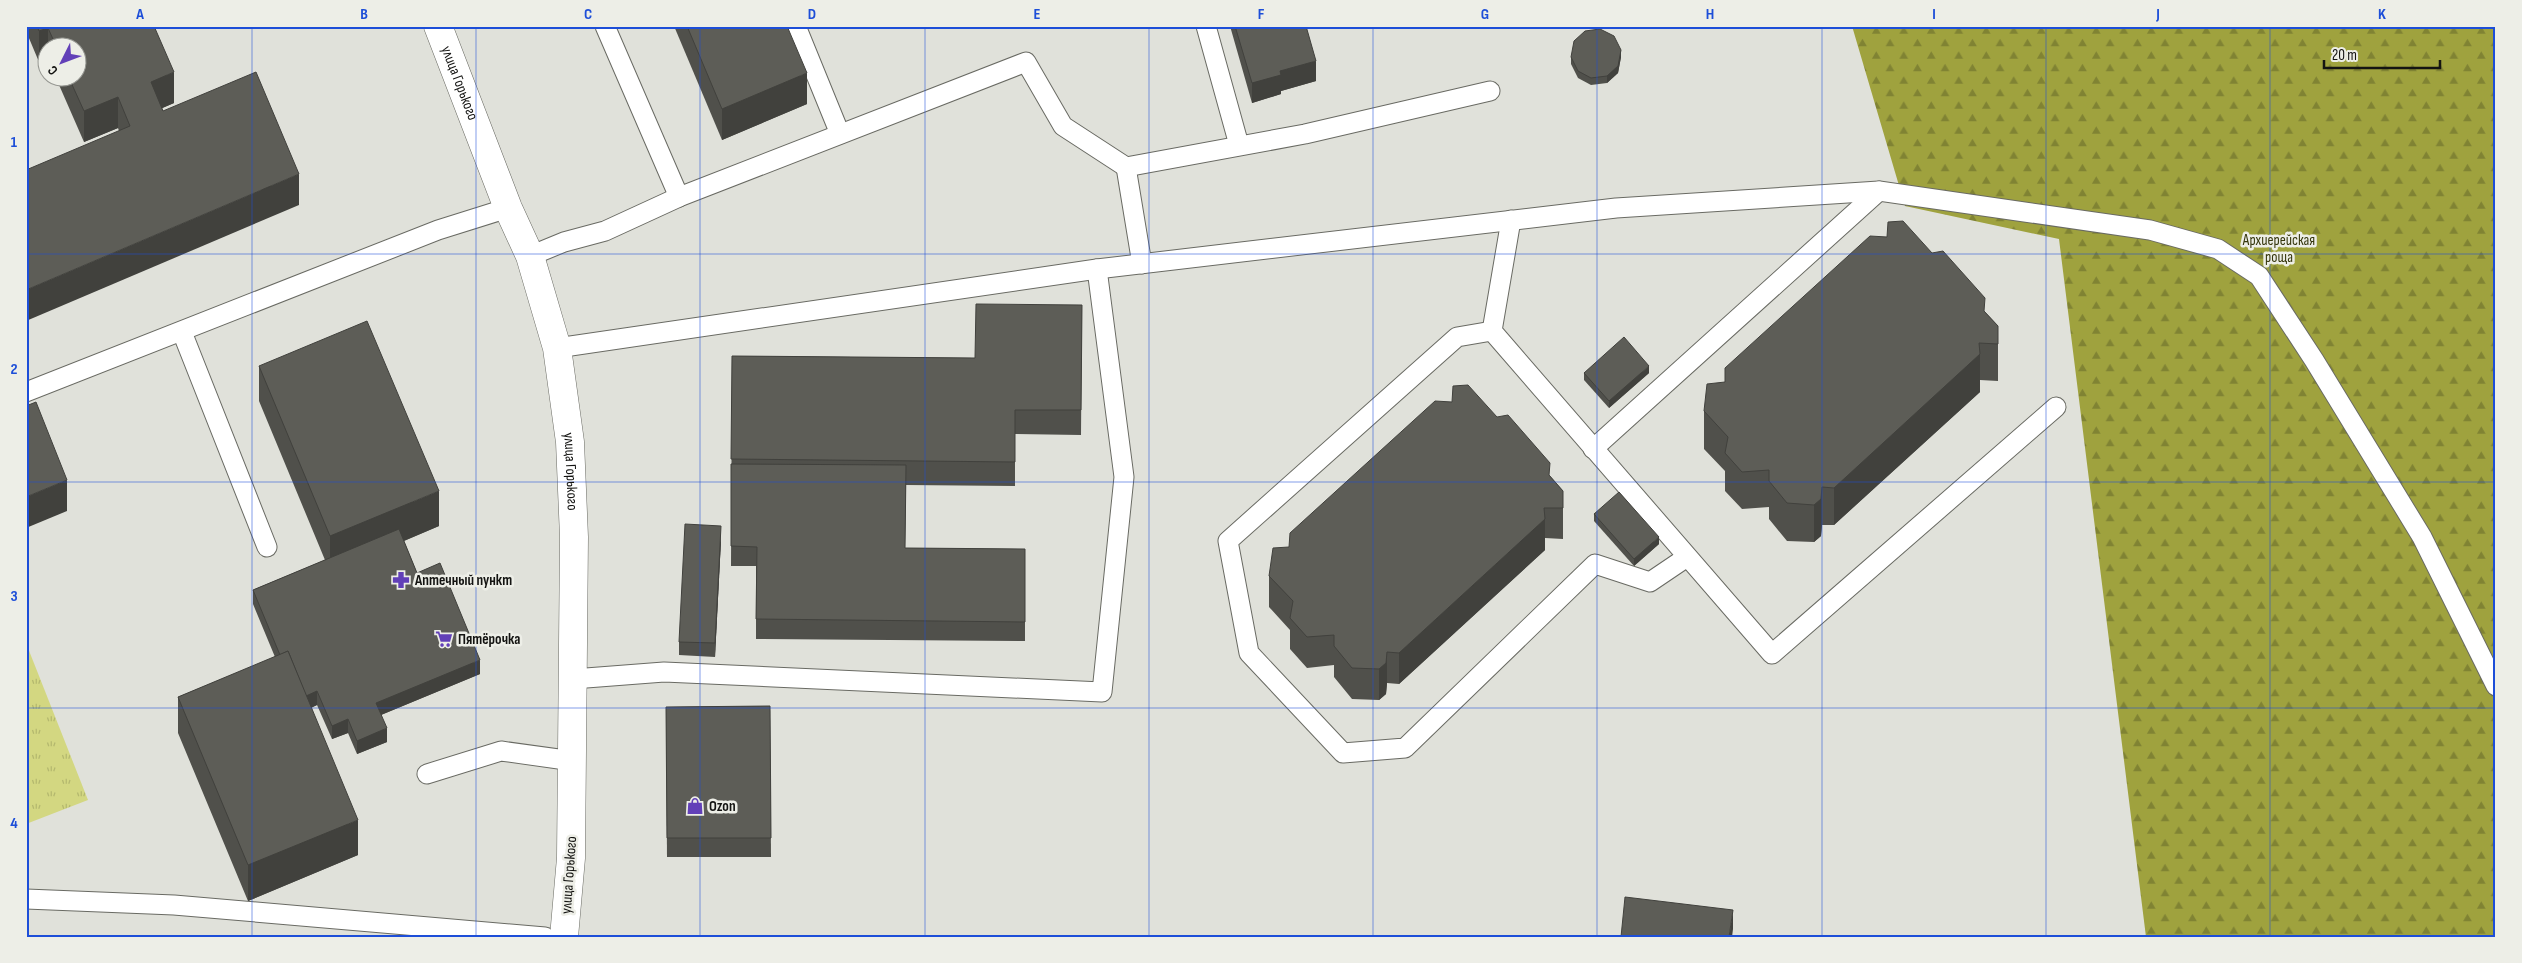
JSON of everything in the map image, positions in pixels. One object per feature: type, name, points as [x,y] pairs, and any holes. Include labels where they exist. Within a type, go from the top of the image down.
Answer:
[{"type":"street","name":"улица Горького","points":[[438,26],[508,208],[530,256],[557,348],[570,452],[574,537],[571,858],[564,937]]},
{"type":"lane","points":[[605,26],[679,198]]},
{"type":"lane","points":[[796,26],[840,134]]},
{"type":"lane","points":[[1206,26],[1240,145]]},
{"type":"lane","points":[[530,256],[564,242],[605,231],[679,198],[1026,62],[1064,126],[1126,167],[1305,134],[1490,92]]},
{"type":"lane","points":[[1126,167],[1142,264]]},
{"type":"lane","points":[[1593,449],[1880,191]]},
{"type":"lane","points":[[557,348],[1098,269],[1616,208],[1880,191],[2150,230],[2218,249],[2259,276],[2314,360],[2422,537],[2496,686]]},
{"type":"lane","points":[[26,392],[438,230],[508,208]]},
{"type":"lane","points":[[1510,220],[1492,331],[1772,654],[2056,406]]},
{"type":"lane","points":[[573,679],[664,672],[1102,692],[1124,478],[1098,269]]},
{"type":"lane","points":[[1492,331],[1457,337],[1228,541],[1250,653],[1343,753],[1405,748],[1595,564],[1650,582],[1687,557]]},
{"type":"lane","points":[[182,332],[267,547]]},
{"type":"lane","points":[[427,774],[501,751],[573,761]]},
{"type":"lane","points":[[26,900],[174,905],[545,937]]},
{"type":"green space","name":"Архиерейская роща","points":[[1852,26],[2496,26],[2496,937],[2146,937],[2059,239],[1905,206]]},
{"type":"green space","points":[[26,643],[88,800],[26,824]]},
{"type":"building","points":[[37,26],[154,26],[174,72],[151,82],[163,111],[256,72],[299,174],[26,290],[26,170],[130,126],[118,97],[84,111],[74,88],[88,88],[88,38],[52,38],[48,28],[39,31]]},
{"type":"building","points":[[687,26],[787,26],[807,73],[722,109]]},
{"type":"building","points":[[1235,26],[1306,26],[1316,61],[1280,71],[1281,75],[1252,83]]},
{"type":"building","points":[[1600,29],[1614,36],[1621,50],[1618,66],[1607,76],[1591,78],[1578,71],[1571,57],[1574,41],[1585,31]]},
{"type":"building","points":[[1903,221],[1932,253],[1943,251],[1985,298],[1984,311],[1998,326],[1998,344],[1979,343],[1980,354],[1834,488],[1822,487],[1821,499],[1814,505],[1787,503],[1769,481],[1769,470],[1742,472],[1725,453],[1728,437],[1704,411],[1707,384],[1725,382],[1725,368],[1870,236],[1887,237],[1888,222]]},
{"type":"building","points":[[976,304],[1082,305],[1081,410],[1015,410],[1015,462],[731,459],[732,356],[975,358]]},
{"type":"building","points":[[367,321],[439,491],[330,536],[259,366]]},
{"type":"building","points":[[1624,337],[1649,366],[1609,401],[1584,373]]},
{"type":"building","points":[[1468,385],[1497,417],[1508,415],[1550,463],[1549,475],[1563,491],[1563,508],[1544,508],[1545,519],[1399,653],[1387,652],[1386,663],[1379,669],[1352,668],[1334,646],[1334,635],[1307,637],[1290,618],[1293,601],[1269,576],[1273,548],[1289,547],[1290,533],[1435,401],[1452,402],[1453,386]]},
{"type":"building","points":[[36,402],[67,480],[26,497],[26,406]]},
{"type":"building","points":[[731,464],[906,465],[905,548],[1025,549],[1025,622],[756,619],[757,547],[731,546]]},
{"type":"building","points":[[1619,492],[1659,537],[1634,559],[1594,514]]},
{"type":"building","points":[[685,524],[721,526],[715,643],[679,642]]},
{"type":"building","points":[[399,529],[417,573],[440,563],[480,660],[376,703],[387,728],[357,741],[348,719],[332,726],[317,691],[306,696],[288,651],[280,655],[253,590]]},
{"type":"building","points":[[288,651],[358,820],[248,865],[178,697]]},
{"type":"building","points":[[770,706],[771,838],[667,838],[666,707]]},
{"type":"building","points":[[1625,897],[1733,910],[1729,937],[1621,937]]},
{"type":"place","name":"Аптечный пункт","points":[[401,580]]},
{"type":"place","name":"Пятёрочка","points":[[444,639]]},
{"type":"place","name":"Ozon","points":[[695,806]]}]
